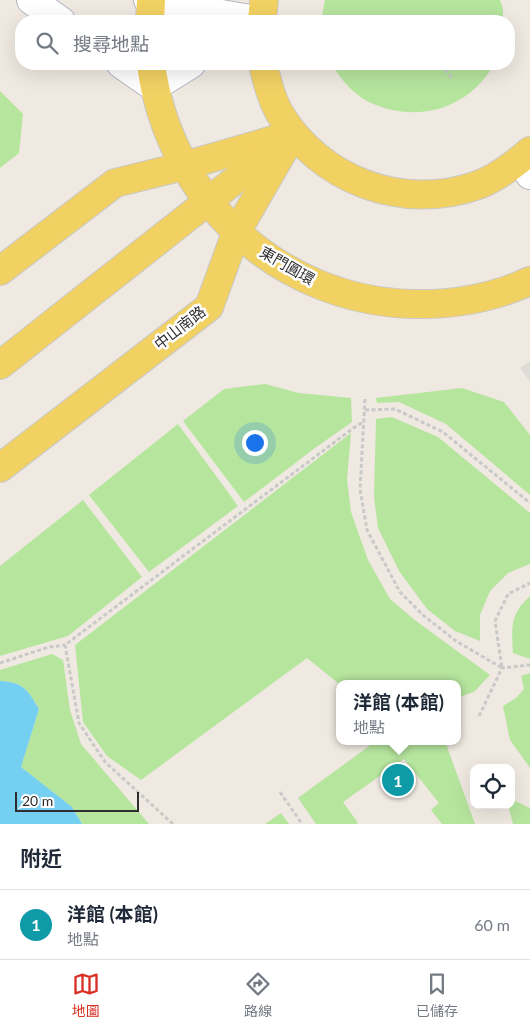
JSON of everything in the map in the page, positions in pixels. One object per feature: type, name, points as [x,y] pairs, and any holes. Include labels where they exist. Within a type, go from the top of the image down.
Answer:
[{"type":"main road","points":[[31,0],[52,15]]},
{"type":"main road","points":[[243,0],[256,15]]},
{"type":"main road","points":[[262,15],[264,0]]},
{"type":"main road","points":[[150,6],[217,15]]},
{"type":"main road","points":[[138,70],[152,75],[170,70]]},
{"type":"main road","points":[[264,70],[269,90],[279,113],[293,134],[331,168],[353,180],[377,189],[401,194],[452,192],[476,186],[527,162]]},
{"type":"main road","name":"東門圓環","points":[[152,75],[166,127],[184,166],[207,202],[236,233],[270,259],[307,280],[347,295],[389,303],[432,304],[473,300],[515,288],[530,281]]},
{"type":"main road","points":[[0,271],[115,183],[184,166],[293,134]]},
{"type":"main road","points":[[0,365],[293,134]]},
{"type":"main road","name":"中山南路","points":[[0,468],[209,306],[236,233],[293,134]]},
{"type":"path","points":[[446,70],[454,80]]},
{"type":"path","points":[[365,399],[360,489],[368,530],[400,592],[424,616],[456,641],[502,668],[530,665]]},
{"type":"path","points":[[364,410],[396,409],[443,432],[530,503]]},
{"type":"path","points":[[0,662],[49,647],[66,645],[363,422]]},
{"type":"path","points":[[479,716],[502,668],[495,621],[508,594],[530,583]]},
{"type":"path","points":[[66,645],[79,723],[105,762],[173,824]]},
{"type":"path","points":[[280,792],[302,824]]},
{"type":"green space","points":[[325,0],[500,0],[503,9],[503,15],[322,15]]},
{"type":"green space","points":[[336,70],[490,70],[472,91],[458,101],[427,111],[410,112],[393,110],[364,99],[353,91]]},
{"type":"green space","points":[[0,91],[23,114],[19,153],[0,168]]},
{"type":"green space","points":[[265,384],[299,393],[351,398],[352,422],[244,502],[183,421],[224,389]]},
{"type":"green space","points":[[462,388],[504,402],[530,435],[530,495],[446,424],[399,402],[377,403],[376,398]]},
{"type":"green space","points":[[392,417],[438,437],[530,513],[530,564],[508,573],[490,591],[480,615],[480,641],[455,631],[427,609],[399,571],[378,528],[374,497],[376,419]]},
{"type":"green space","points":[[178,424],[238,506],[149,572],[89,495]]},
{"type":"green space","points":[[351,433],[347,479],[351,512],[368,560],[390,599],[416,621],[490,675],[474,692],[461,696],[461,680],[336,680],[336,682],[307,658],[141,780],[107,756],[83,722],[75,645]]},
{"type":"green space","points":[[83,500],[142,577],[68,636],[0,656],[0,566]]},
{"type":"green space","points":[[530,596],[530,659],[513,653],[512,628],[518,610]]},
{"type":"green space","points":[[52,654],[63,660],[70,710],[81,744],[149,824],[82,824],[72,807],[21,767],[39,709],[28,692],[20,685],[0,681],[0,670]]},
{"type":"green space","points":[[530,673],[530,768],[510,740],[503,706],[516,698],[524,689],[521,676]]},
{"type":"green space","points":[[371,745],[446,745],[475,824],[442,824],[431,810],[439,803],[404,759],[343,802],[358,823],[356,824],[316,824],[298,798]]},
{"type":"green space","points":[[515,801],[530,808],[530,824],[513,824],[509,809],[515,809]]},
{"type":"green space","points":[[281,813],[289,824],[265,824]]},
{"type":"shaded area","points":[[530,361],[530,382],[520,368]]},
{"type":"water","points":[[0,681],[20,685],[32,697],[39,709],[21,767],[72,807],[82,824],[0,824]]},
{"type":"place","name":"洋館 (本館)","points":[[398,780]]}]
